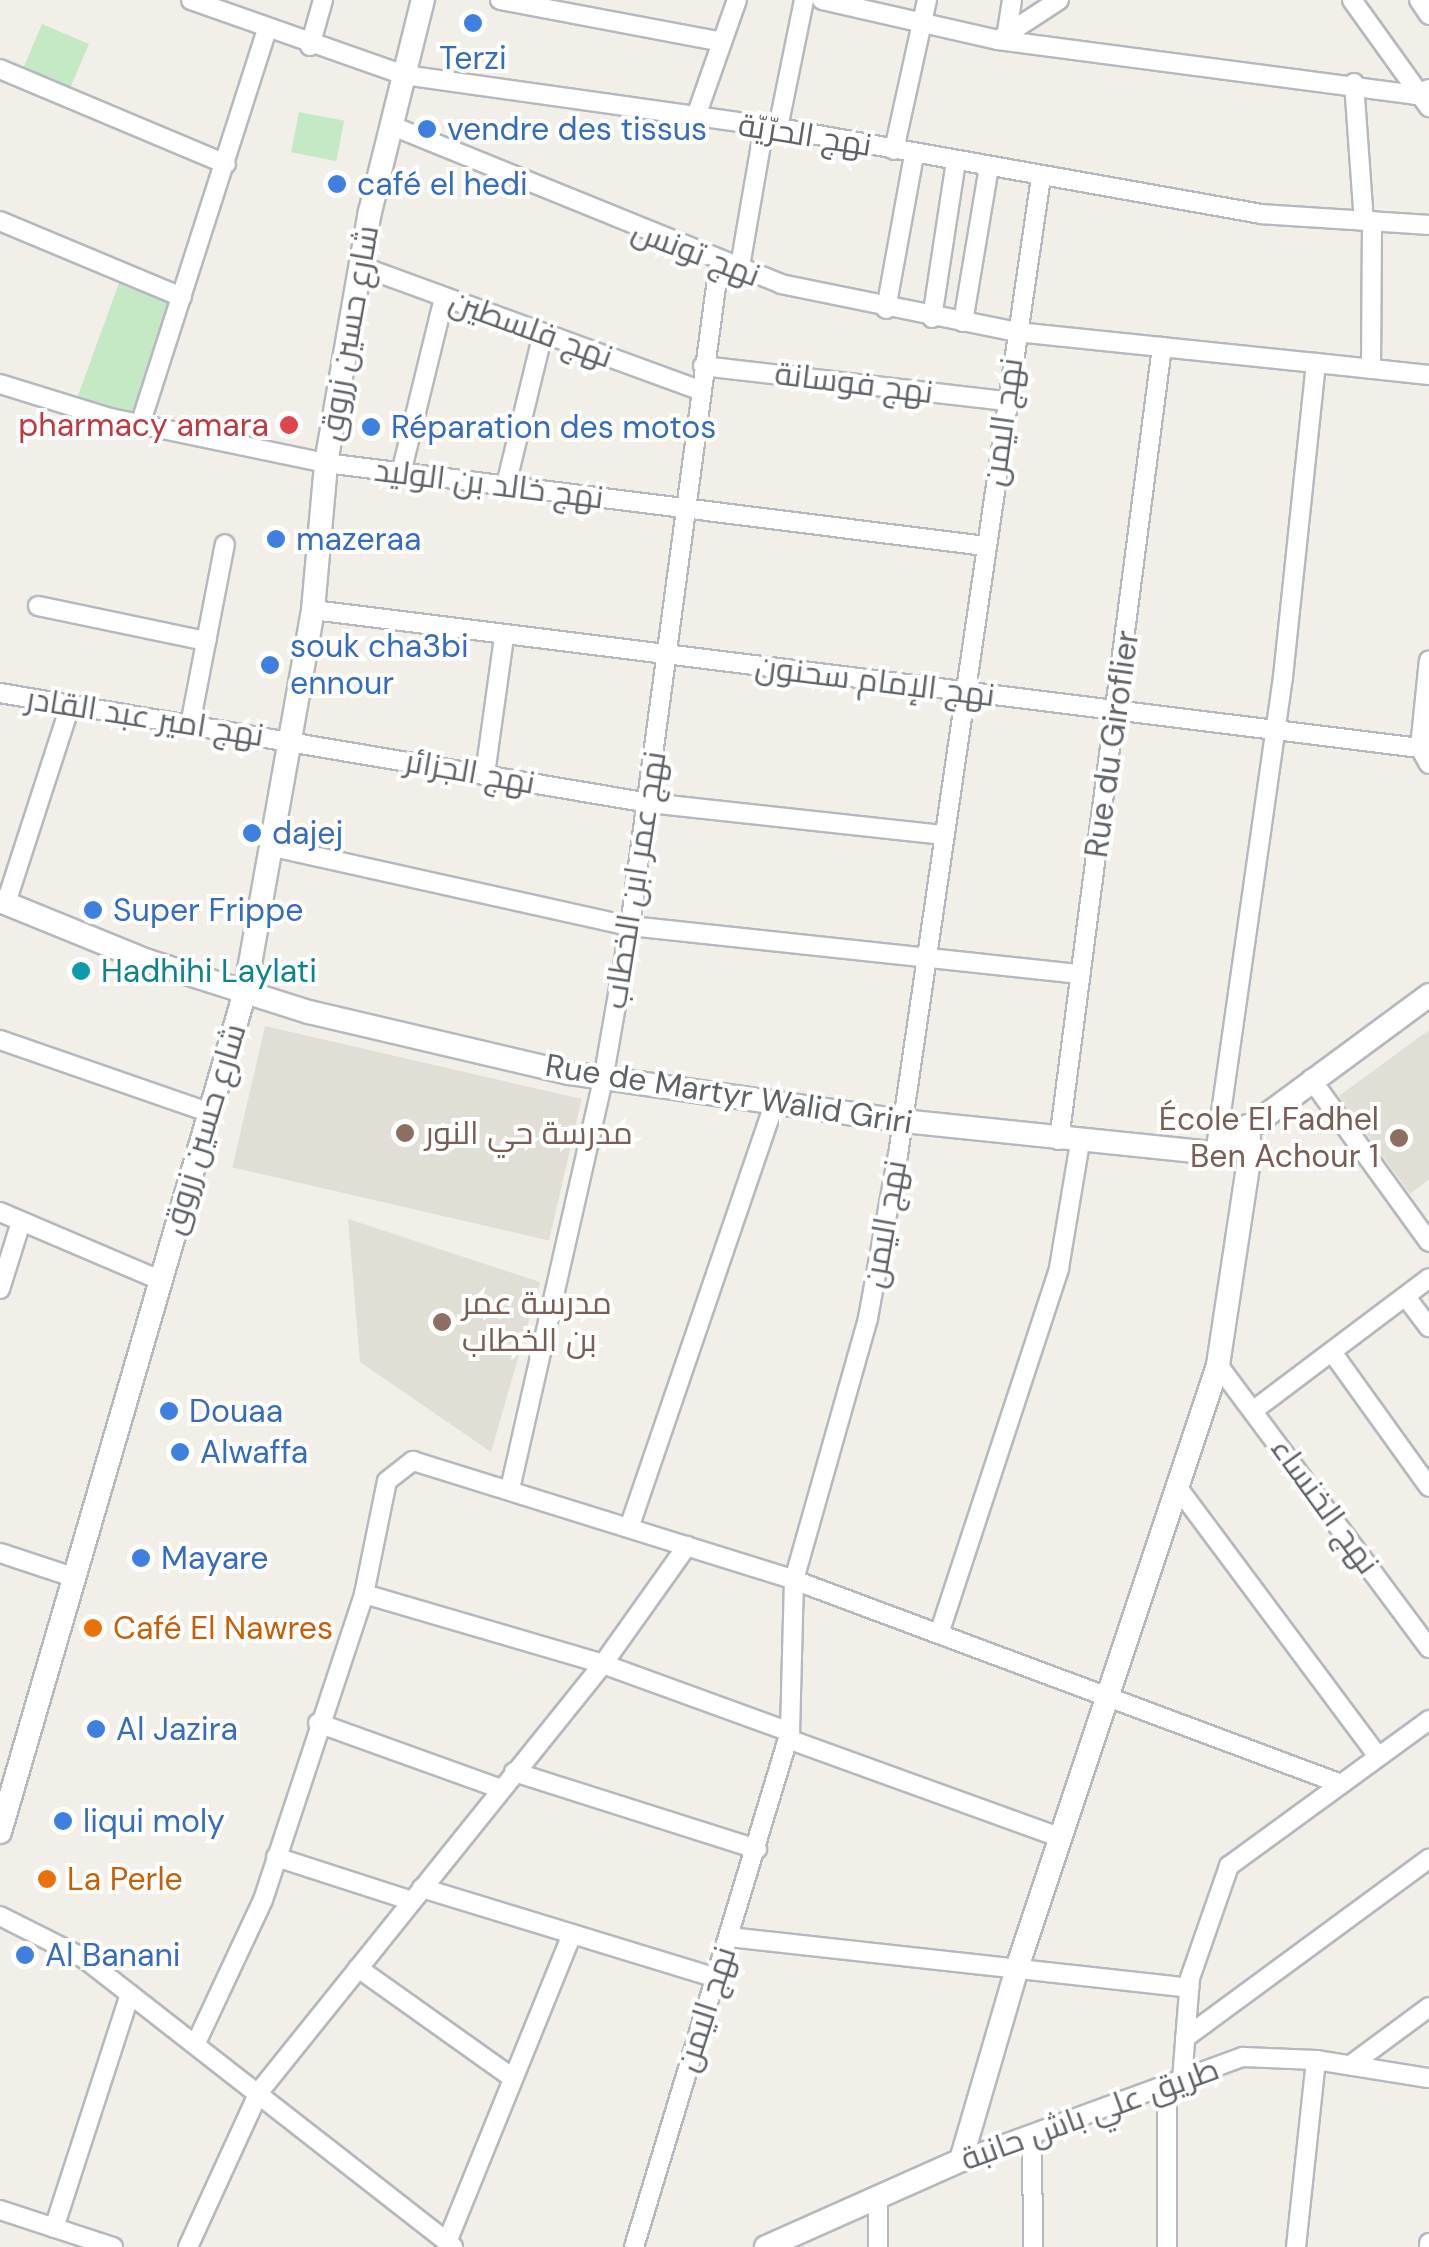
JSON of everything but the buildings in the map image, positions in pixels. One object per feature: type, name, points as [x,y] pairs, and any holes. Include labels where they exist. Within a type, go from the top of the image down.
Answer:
[{"type":"street","name":"نهج الحرّيّة","points":[[190,0],[218,6],[310,46],[404,75],[771,128],[1260,214],[1429,224]]},
{"type":"street","points":[[310,46],[324,0]]},
{"type":"street","name":"شارع حسين زروق","points":[[2,1817],[157,1279],[211,1114],[245,992],[313,610],[326,463],[390,125],[424,0]]},
{"type":"street","points":[[500,0],[722,42]]},
{"type":"street","points":[[695,118],[737,0]]},
{"type":"street","points":[[739,272],[804,0]]},
{"type":"street","points":[[822,0],[921,27],[1354,83],[1424,97]]},
{"type":"street","points":[[894,150],[927,0]]},
{"type":"street","points":[[1002,39],[1012,0]]},
{"type":"street","points":[[1002,39],[1059,0]]},
{"type":"street","points":[[1352,0],[1424,97]]},
{"type":"street","points":[[1419,0],[1429,15]]},
{"type":"street","points":[[140,425],[267,30]]},
{"type":"street","points":[[0,69],[226,164]]},
{"type":"street","points":[[1354,83],[1368,221],[1371,369]]},
{"type":"street","name":"نهج تونس","points":[[390,125],[739,272],[886,309],[1016,332],[1429,375]]},
{"type":"street","points":[[886,309],[914,155]]},
{"type":"street","points":[[932,318],[956,162]]},
{"type":"street","points":[[962,322],[989,168]]},
{"type":"street","name":"نهج اليمن","points":[[634,2247],[789,1735],[794,1580],[868,1318],[903,1121],[1041,176]]},
{"type":"street","points":[[0,221],[182,298]]},
{"type":"street","name":"نهج عمر ابن الخطاب","points":[[510,1490],[603,1080],[630,926],[649,803],[683,508],[719,264]]},
{"type":"street","name":"نهج فلسطين","points":[[363,266],[699,390]]},
{"type":"street","points":[[401,473],[444,298]]},
{"type":"street","points":[[506,485],[543,332]]},
{"type":"street","name":"Rue du Giroflier","points":[[939,1634],[1049,1303],[1069,1142],[1080,974],[1162,347]]},
{"type":"street","points":[[1214,1153],[1274,733],[1316,363]]},
{"type":"street","name":"نهج فوسانة","points":[[703,366],[1006,402]]},
{"type":"street","name":"نهج خالد بن الوليد","points":[[0,384],[140,425],[326,463],[985,546]]},
{"type":"street","points":[[190,725],[225,544]]},
{"type":"street","points":[[38,606],[206,641]]},
{"type":"street","name":"نهج الإمام سحنون","points":[[313,610],[963,692],[1424,756]]},
{"type":"street","points":[[485,774],[504,637]]},
{"type":"street","points":[[1424,756],[1429,660]]},
{"type":"street","name":"نهج امير عبد القادر","points":[[0,692],[291,741]]},
{"type":"street","points":[[3,902],[71,703]]},
{"type":"street","name":"نهج الجزائر","points":[[291,741],[649,803],[942,835]]},
{"type":"street","points":[[273,847],[630,926],[924,961],[1080,974]]},
{"type":"street","name":"Rue de Martyr Walid Griri","points":[[3,902],[245,992],[603,1080],[1069,1142],[1214,1153]]},
{"type":"street","points":[[1214,1153],[1429,995]]},
{"type":"street","points":[[0,1040],[211,1114]]},
{"type":"street","points":[[1311,1079],[1429,1242]]},
{"type":"street","points":[[629,1528],[774,1104]]},
{"type":"street","points":[[962,2160],[1017,1968],[1218,1365],[1250,1153],[1248,1126]]},
{"type":"street","points":[[0,1212],[157,1279]]},
{"type":"street","points":[[0,1289],[21,1222]]},
{"type":"street","points":[[1254,1410],[1429,1278]]},
{"type":"street","points":[[1406,1297],[1429,1327]]},
{"type":"street","points":[[1332,1352],[1428,1484]]},
{"type":"street","name":"نهج الخنساء","points":[[1218,1365],[1429,1648]]},
{"type":"street","points":[[196,2042],[263,1900],[318,1723],[364,1594],[387,1480],[397,1467],[432,1462],[794,1580],[1341,1784]]},
{"type":"street","points":[[1178,1488],[1378,1756]]},
{"type":"street","points":[[188,2247],[259,2092],[603,1664],[687,1546]]},
{"type":"street","points":[[0,1552],[73,1577]]},
{"type":"street","points":[[364,1594],[603,1664],[1062,1838]]},
{"type":"street","points":[[1167,2247],[1174,2082],[1185,2038],[1190,1988],[1229,1866],[1429,1720]]},
{"type":"street","points":[[318,1723],[500,1789]]},
{"type":"street","points":[[514,1772],[756,1850]]},
{"type":"street","points":[[276,1857],[572,1934],[716,1978]]},
{"type":"street","points":[[1185,2038],[1429,1859]]},
{"type":"street","points":[[0,1916],[86,1959],[450,2245],[572,1934]]},
{"type":"street","points":[[729,1936],[1190,1988]]},
{"type":"street","points":[[358,1968],[513,2078]]},
{"type":"street","points":[[54,2228],[130,1994]]},
{"type":"street","points":[[1352,2064],[1429,2007]]},
{"type":"street","name":"طريق علي باش حانبة","points":[[766,2247],[962,2160],[1243,2057],[1352,2064],[1429,2078]]},
{"type":"street","points":[[1296,2247],[1316,2060]]},
{"type":"street","points":[[1032,2135],[1033,2247]]},
{"type":"street","points":[[878,2198],[878,2247]]},
{"type":"street","points":[[0,2210],[113,2247]]},
{"type":"shaded area","name":"مدرسة حي النور","points":[[265,1026],[582,1099],[549,1240],[232,1167]]},
{"type":"shaded area","name":"École El Fadhel Ben Achour 1","points":[[1429,1030],[1429,1179],[1410,1194],[1339,1096]]},
{"type":"shaded area","name":"مدرسة عمر بن الخطاب","points":[[348,1219],[540,1282],[491,1452],[360,1362]]},
{"type":"green space","points":[[42,24],[89,44],[70,89],[23,69]]},
{"type":"green space","points":[[299,112],[344,121],[336,161],[291,152]]},
{"type":"green space","points":[[119,283],[174,303],[132,417],[78,397]]},
{"type":"place","name":"Terzi","points":[[473,23]]},
{"type":"place","name":"vendre des tissus","points":[[427,129]]},
{"type":"place","name":"café el hedi","points":[[337,184]]},
{"type":"place","name":"pharmacy amara","points":[[289,425]]},
{"type":"place","name":"Réparation des motos","points":[[371,427]]},
{"type":"place","name":"mazeraa","points":[[276,539]]},
{"type":"place","name":"souk cha3bi ennour","points":[[270,665]]},
{"type":"place","name":"dajej","points":[[252,833]]},
{"type":"place","name":"Super Frippe","points":[[93,910]]},
{"type":"place","name":"Hadhihi Laylati","points":[[81,971]]},
{"type":"place","name":"مدرسة حي النور","points":[[405,1133]]},
{"type":"place","name":"École El Fadhel Ben Achour 1","points":[[1399,1138]]},
{"type":"place","name":"مدرسة عمر بن الخطاب","points":[[442,1322]]},
{"type":"place","name":"Douaa","points":[[169,1411]]},
{"type":"place","name":"Alwaffa","points":[[180,1452]]},
{"type":"place","name":"Mayare","points":[[141,1558]]},
{"type":"place","name":"Café El Nawres","points":[[93,1628]]},
{"type":"place","name":"Al Jazira","points":[[96,1729]]},
{"type":"place","name":"liqui moly","points":[[63,1821]]},
{"type":"place","name":"La Perle","points":[[47,1879]]},
{"type":"place","name":"Al Banani","points":[[25,1955]]}]
